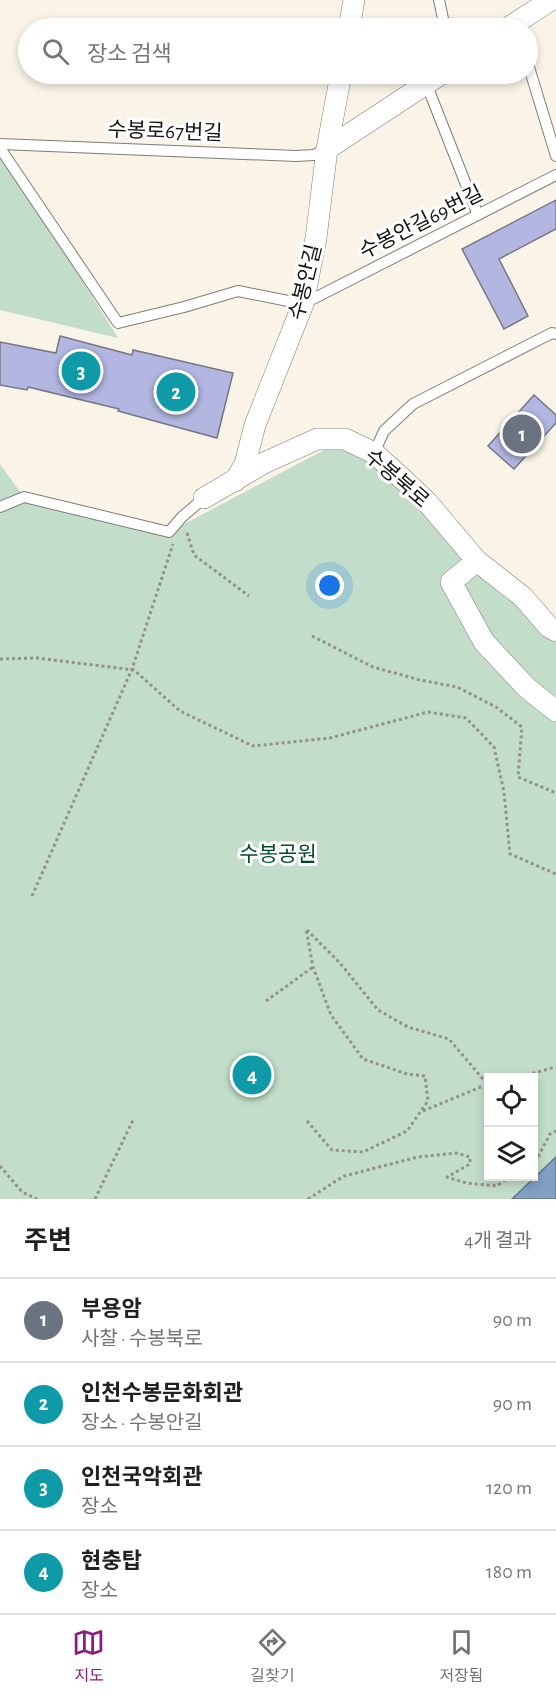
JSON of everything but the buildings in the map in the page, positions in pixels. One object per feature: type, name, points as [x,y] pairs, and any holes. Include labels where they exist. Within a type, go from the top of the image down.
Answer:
[{"type":"street","points":[[351,18],[354,0]]},
{"type":"street","points":[[524,18],[543,3]]},
{"type":"street","name":"수봉안길","points":[[235,481],[245,464],[255,425],[303,304],[316,238],[327,149],[339,84]]},
{"type":"street","points":[[327,149],[424,84]]},
{"type":"street","name":"수봉북로","points":[[204,498],[264,463],[317,439],[345,439],[374,453],[427,502],[477,561],[523,597],[549,627],[556,631]]},
{"type":"street","points":[[477,561],[451,582],[484,642],[527,688],[556,711]]},
{"type":"lane","points":[[439,0],[443,18]]},
{"type":"lane","points":[[435,84],[478,215]]},
{"type":"lane","points":[[534,84],[556,156]]},
{"type":"lane","name":"수봉로67번길","points":[[0,144],[296,156],[314,155],[327,149]]},
{"type":"lane","points":[[0,148],[118,324],[238,291],[303,304]]},
{"type":"lane","name":"수봉안길69번길","points":[[303,304],[556,175]]},
{"type":"lane","points":[[374,453],[384,431],[413,404],[552,333],[556,334]]},
{"type":"lane","points":[[0,507],[24,497],[169,532],[204,498]]},
{"type":"path","points":[[182,517],[194,555],[249,596]]},
{"type":"path","points":[[32,896],[132,669],[182,517]]},
{"type":"path","points":[[312,636],[373,667],[457,687],[496,707],[522,727],[518,777],[556,793]]},
{"type":"path","points":[[0,659],[37,658],[132,669],[180,711],[253,747],[330,738],[428,712],[466,718],[494,747],[504,792],[510,854],[556,874]]},
{"type":"path","points":[[307,1121],[332,1150],[363,1152],[407,1131],[428,1101],[425,1076],[407,1074],[363,1059],[331,1015],[313,967],[306,929],[340,963],[378,1010],[408,1027],[449,1039],[484,1079]]},
{"type":"path","points":[[266,1001],[313,967]]},
{"type":"path","points":[[531,1073],[556,1067]]},
{"type":"path","points":[[421,1111],[484,1086]]},
{"type":"path","points":[[95,1199],[134,1118]]},
{"type":"path","points":[[538,1157],[550,1134],[556,1131]]},
{"type":"path","points":[[308,1199],[344,1176],[418,1156],[456,1153],[470,1156],[470,1164],[447,1177],[466,1184],[497,1186],[504,1181]]},
{"type":"path","points":[[0,1166],[22,1192],[37,1199]]},
{"type":"green space","points":[[0,149],[118,338],[0,310]]},
{"type":"green space","name":"수봉공원","points":[[345,439],[556,631],[556,1199],[0,1199],[0,464],[24,497],[169,532]]},
{"type":"water","points":[[556,1157],[556,1199],[512,1199],[531,1181],[538,1181],[538,1174]]},
{"type":"place","name":"인천국악회관","points":[[81,371]]},
{"type":"place","name":"인천수봉문화회관","points":[[176,392]]},
{"type":"place","name":"부용암","points":[[522,434]]},
{"type":"place","name":"현충탑","points":[[252,1075]]}]
